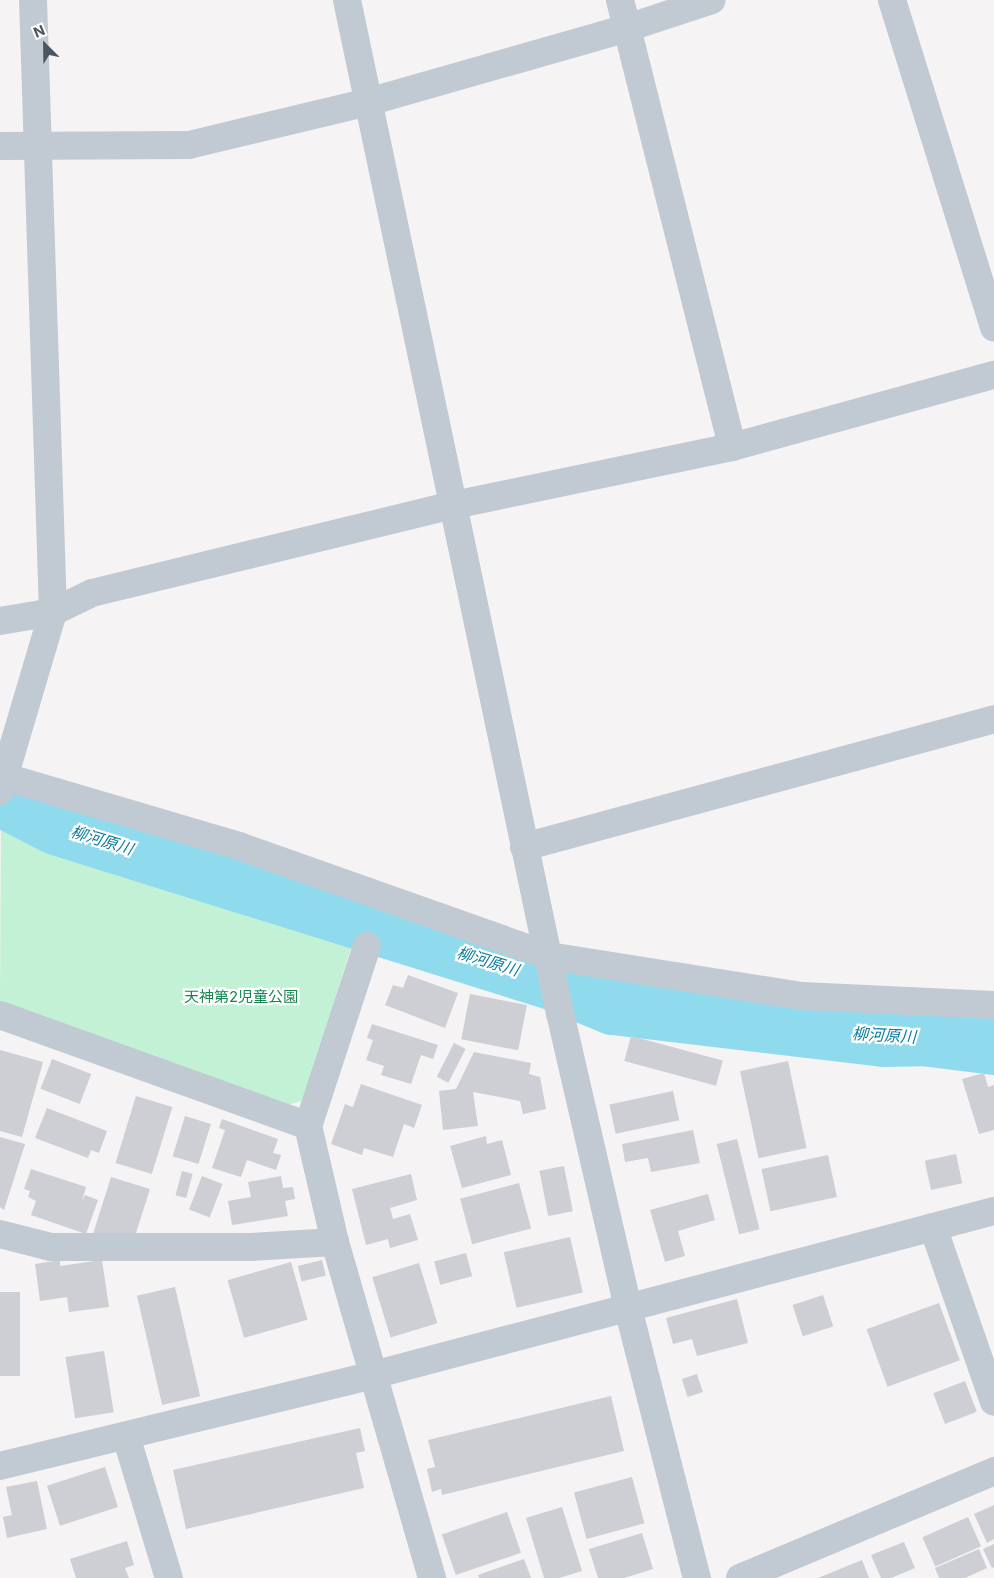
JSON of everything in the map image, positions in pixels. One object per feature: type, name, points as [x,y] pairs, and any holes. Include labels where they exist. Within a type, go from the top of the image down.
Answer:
[{"type":"street","points":[[33,0],[53,612],[2,784],[240,846],[549,956],[802,996],[994,1005]]},
{"type":"street","points":[[347,0],[560,1013],[628,1308],[697,1578]]},
{"type":"street","points":[[620,0],[732,447]]},
{"type":"street","points":[[0,146],[37,148],[189,145],[368,102],[627,28],[712,0]]},
{"type":"street","points":[[892,0],[994,327]]},
{"type":"street","points":[[0,621],[53,612],[92,593],[454,505],[732,447],[994,375]]},
{"type":"street","points":[[524,847],[994,719]]},
{"type":"street","points":[[367,946],[308,1126],[335,1242],[432,1578]]},
{"type":"street","points":[[0,1015],[308,1126]]},
{"type":"street","points":[[0,1466],[373,1375],[994,1211]]},
{"type":"street","points":[[934,1226],[994,1402]]},
{"type":"street","points":[[0,1234],[51,1247],[251,1247],[335,1242]]},
{"type":"street","points":[[126,1436],[169,1578]]},
{"type":"street","points":[[740,1578],[994,1471]]},
{"type":"green space","name":"天神第2児童公園","points":[[1,824],[353,941],[304,1100],[285,1106],[0,1001]]},
{"type":"building","points":[[408,975],[458,993],[445,1028],[385,1005],[393,985],[403,988]]},
{"type":"building","points":[[470,994],[527,1005],[518,1050],[461,1039]]},
{"type":"building","points":[[372,1024],[438,1045],[433,1059],[421,1055],[411,1084],[381,1075],[384,1066],[366,1060],[373,1040],[367,1038]]},
{"type":"building","points":[[631,1036],[723,1061],[716,1086],[624,1061]]},
{"type":"building","points":[[454,1043],[466,1049],[448,1083],[437,1077]]},
{"type":"building","points":[[0,1050],[43,1062],[22,1137],[0,1131]]},
{"type":"building","points":[[474,1052],[531,1063],[529,1074],[540,1077],[546,1109],[523,1114],[520,1101],[473,1092],[478,1126],[443,1130],[439,1091],[456,1089]]},
{"type":"building","points":[[52,1059],[91,1074],[80,1104],[41,1089]]},
{"type":"building","points":[[788,1061],[807,1148],[759,1158],[740,1071]]},
{"type":"building","points":[[984,1073],[988,1087],[994,1085],[994,1130],[979,1134],[962,1079]]},
{"type":"building","points":[[361,1084],[422,1105],[414,1128],[404,1124],[393,1157],[364,1148],[362,1155],[331,1144],[345,1104],[353,1107]]},
{"type":"building","points":[[673,1091],[679,1120],[616,1134],[609,1105]]},
{"type":"building","points":[[136,1096],[172,1107],[152,1174],[116,1163]]},
{"type":"building","points":[[47,1108],[107,1131],[99,1153],[91,1150],[88,1158],[35,1138]]},
{"type":"building","points":[[185,1116],[211,1124],[199,1164],[173,1156]]},
{"type":"building","points":[[222,1119],[278,1139],[273,1153],[281,1155],[276,1170],[247,1160],[241,1177],[212,1168],[225,1130],[219,1128]]},
{"type":"building","points":[[693,1130],[700,1163],[651,1172],[648,1158],[625,1162],[622,1144]]},
{"type":"building","points":[[486,1136],[487,1144],[502,1140],[511,1175],[462,1188],[450,1146]]},
{"type":"building","points":[[0,1137],[25,1144],[4,1210],[0,1207]]},
{"type":"building","points":[[737,1139],[759,1229],[739,1234],[717,1144]]},
{"type":"building","points":[[956,1154],[962,1183],[931,1190],[925,1161]]},
{"type":"building","points":[[828,1155],[837,1197],[770,1211],[761,1169]]},
{"type":"building","points":[[564,1166],[573,1211],[548,1216],[539,1171]]},
{"type":"building","points":[[31,1169],[86,1187],[82,1201],[85,1195],[98,1200],[86,1234],[31,1215],[36,1201],[28,1197],[30,1191],[24,1189]]},
{"type":"building","points":[[182,1171],[193,1174],[186,1198],[176,1195]]},
{"type":"building","points":[[411,1174],[417,1200],[390,1208],[393,1219],[410,1214],[418,1240],[390,1248],[388,1239],[366,1245],[352,1189]]},
{"type":"building","points":[[202,1176],[223,1184],[210,1217],[189,1210]]},
{"type":"building","points":[[281,1176],[283,1188],[293,1187],[295,1199],[285,1201],[288,1216],[232,1225],[228,1201],[251,1197],[248,1182]]},
{"type":"building","points":[[111,1177],[150,1189],[136,1233],[93,1234]]},
{"type":"building","points":[[519,1183],[531,1228],[472,1244],[460,1199]]},
{"type":"building","points":[[708,1194],[715,1220],[678,1231],[685,1256],[665,1262],[650,1210]]},
{"type":"building","points":[[570,1237],[583,1293],[517,1308],[504,1252]]},
{"type":"building","points":[[466,1253],[472,1276],[440,1285],[434,1262]]},
{"type":"building","points":[[60,1260],[60,1266],[102,1260],[109,1307],[69,1312],[67,1297],[40,1301],[35,1264]]},
{"type":"building","points":[[322,1260],[326,1276],[302,1282],[298,1266]]},
{"type":"building","points":[[291,1262],[308,1320],[244,1338],[228,1280]]},
{"type":"building","points":[[419,1263],[437,1323],[391,1338],[372,1277]]},
{"type":"building","points":[[175,1287],[200,1396],[162,1405],[137,1296]]},
{"type":"building","points":[[0,1292],[20,1292],[20,1376],[0,1376]]},
{"type":"building","points":[[823,1295],[833,1326],[803,1336],[793,1305]]},
{"type":"building","points":[[737,1299],[748,1343],[697,1356],[692,1339],[673,1344],[666,1318]]},
{"type":"building","points":[[939,1303],[960,1360],[888,1387],[867,1329]]},
{"type":"building","points":[[104,1351],[114,1412],[75,1418],[65,1357]]},
{"type":"building","points":[[697,1374],[703,1392],[688,1397],[682,1379]]},
{"type":"building","points":[[965,1381],[977,1412],[945,1424],[933,1393]]},
{"type":"building","points":[[611,1396],[624,1451],[442,1495],[441,1489],[432,1492],[427,1469],[435,1467],[428,1440]]},
{"type":"building","points":[[360,1428],[365,1451],[356,1453],[364,1488],[186,1529],[173,1470]]},
{"type":"building","points":[[105,1467],[118,1507],[60,1526],[47,1486]]},
{"type":"building","points":[[632,1477],[644,1523],[586,1539],[574,1493]]},
{"type":"building","points":[[37,1481],[47,1529],[7,1538],[3,1517],[12,1515],[6,1487]]},
{"type":"building","points":[[994,1505],[994,1539],[987,1543],[974,1514]]},
{"type":"building","points":[[562,1507],[582,1571],[559,1578],[544,1578],[526,1518]]},
{"type":"building","points":[[507,1512],[521,1553],[456,1575],[442,1534]]},
{"type":"building","points":[[968,1517],[981,1546],[935,1567],[922,1537]]},
{"type":"building","points":[[642,1533],[653,1569],[624,1578],[598,1578],[589,1549]]},
{"type":"building","points":[[127,1541],[134,1565],[125,1568],[129,1578],[76,1578],[70,1559]]},
{"type":"building","points":[[904,1542],[915,1568],[891,1578],[881,1578],[871,1555]]},
{"type":"building","points":[[994,1544],[994,1567],[992,1568],[983,1549]]},
{"type":"building","points":[[979,1549],[987,1568],[965,1578],[939,1578],[935,1568]]},
{"type":"building","points":[[524,1559],[531,1578],[479,1578],[478,1575]]},
{"type":"building","points":[[862,1560],[869,1578],[818,1578]]},
{"type":"waterway","name":"柳河原川","points":[[0,797],[56,826],[555,982],[613,1006],[884,1038],[923,1037],[994,1046]]}]
